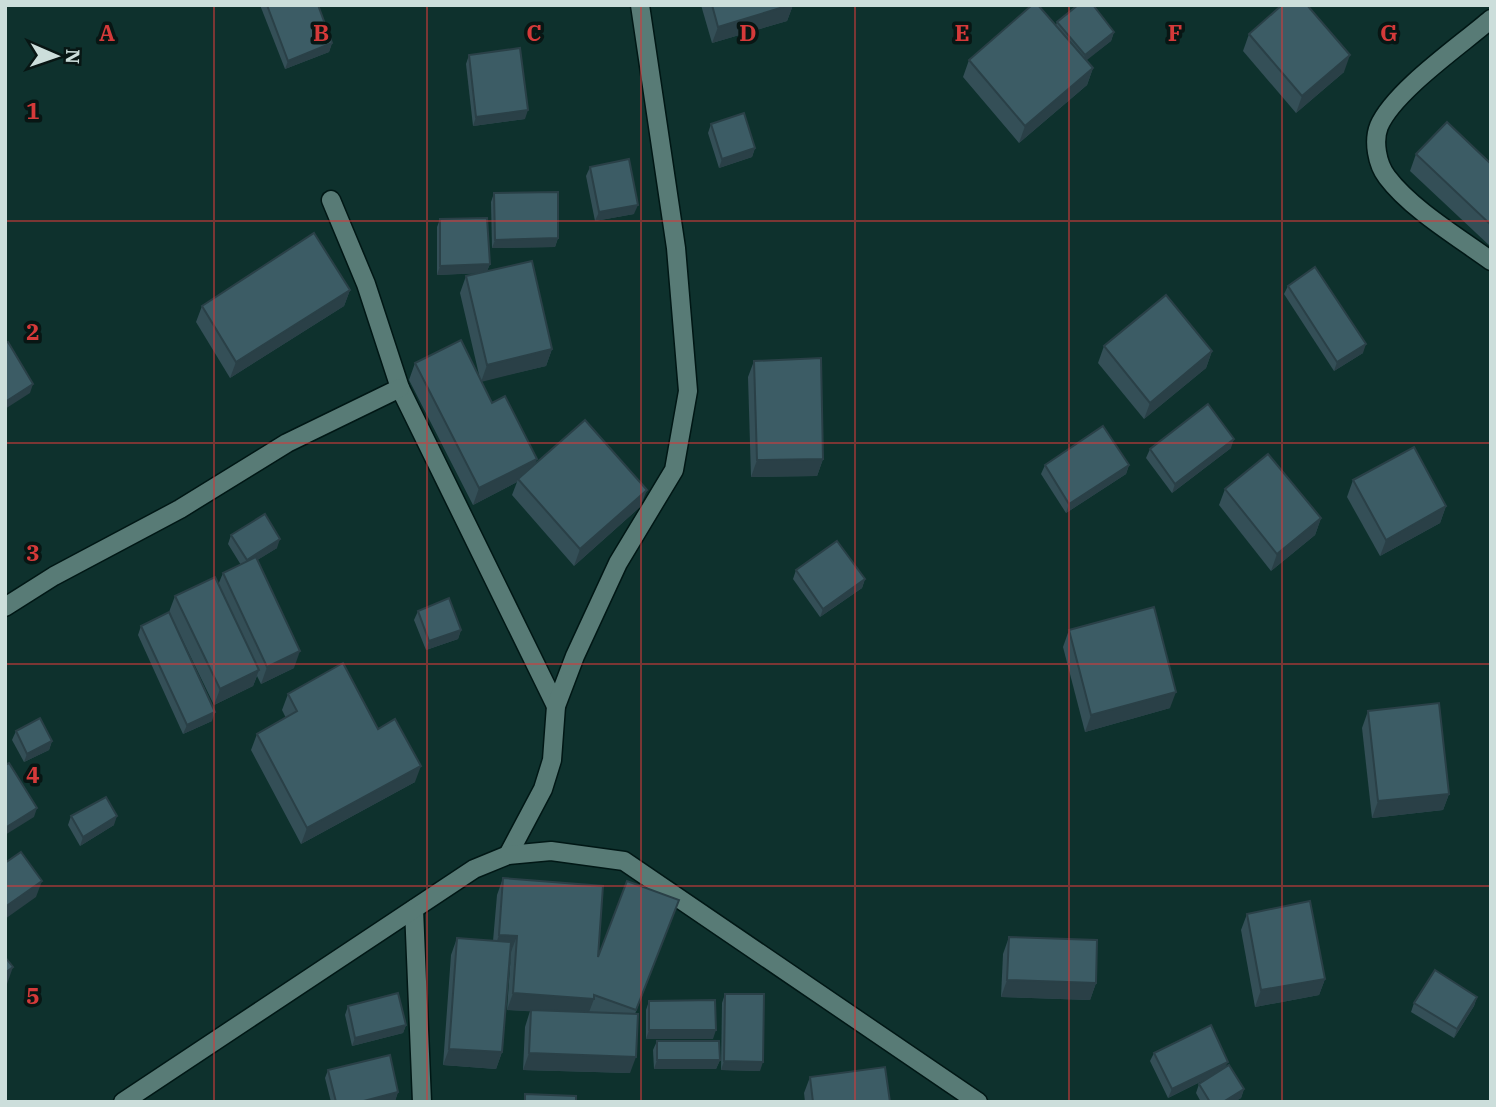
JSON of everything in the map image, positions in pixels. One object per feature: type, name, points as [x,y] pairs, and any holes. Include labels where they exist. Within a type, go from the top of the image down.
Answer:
[{"type":"street","points":[[508,855],[543,789],[552,760],[556,706],[618,563],[674,470],[688,391],[676,248],[640,5]]},
{"type":"street","points":[[1491,19],[1401,96],[1378,128],[1377,160],[1387,177],[1433,219],[1491,261]]},
{"type":"street","points":[[331,200],[366,284],[400,388],[556,706]]},
{"type":"street","points":[[5,607],[54,576],[127,539],[287,443],[400,388]]},
{"type":"street","points":[[123,1102],[474,869],[508,855],[551,851],[624,861],[978,1102]]},
{"type":"street","points":[[414,909],[422,1102]]},
{"type":"building","points":[[267,5],[318,5],[332,43],[288,61]]},
{"type":"building","points":[[712,5],[790,5],[718,27]]},
{"type":"building","points":[[1032,5],[1038,5],[1093,68],[1025,126],[969,60]]},
{"type":"building","points":[[1078,5],[1093,5],[1114,32],[1085,55],[1057,22]]},
{"type":"building","points":[[1282,5],[1307,5],[1350,55],[1302,96],[1249,34]]},
{"type":"building","points":[[520,48],[528,110],[476,117],[469,55]]},
{"type":"building","points":[[744,113],[755,148],[722,159],[711,124]]},
{"type":"building","points":[[1447,122],[1491,164],[1491,225],[1416,154]]},
{"type":"building","points":[[629,159],[638,205],[599,212],[590,167]]},
{"type":"building","points":[[558,192],[558,238],[495,240],[494,193]]},
{"type":"building","points":[[487,218],[490,264],[440,266],[440,219]]},
{"type":"building","points":[[314,233],[350,290],[236,362],[202,306]]},
{"type":"building","points":[[532,261],[552,349],[487,365],[466,276]]},
{"type":"building","points":[[1315,267],[1366,344],[1337,362],[1288,286]]},
{"type":"building","points":[[1166,295],[1212,351],[1150,403],[1104,346]]},
{"type":"building","points":[[461,340],[492,403],[505,396],[537,459],[479,488],[415,363]]},
{"type":"building","points":[[8,342],[33,384],[5,402],[5,343]]},
{"type":"building","points":[[821,358],[823,459],[757,460],[754,361]]},
{"type":"building","points":[[1208,404],[1234,439],[1175,484],[1150,449]]},
{"type":"building","points":[[585,420],[647,490],[580,549],[518,479]]},
{"type":"building","points":[[1103,426],[1129,465],[1069,504],[1045,465]]},
{"type":"building","points":[[1414,447],[1446,506],[1386,540],[1353,480]]},
{"type":"building","points":[[1268,454],[1321,518],[1277,554],[1225,489]]},
{"type":"building","points":[[265,514],[280,539],[247,560],[231,535]]},
{"type":"building","points":[[837,541],[865,579],[823,609],[796,570]]},
{"type":"building","points":[[256,557],[300,651],[267,667],[223,573]]},
{"type":"building","points":[[215,577],[259,670],[220,689],[175,596]]},
{"type":"building","points":[[449,598],[461,630],[429,641],[418,611]]},
{"type":"building","points":[[1154,607],[1176,692],[1091,715],[1069,630]]},
{"type":"building","points":[[169,612],[215,712],[187,725],[141,626]]},
{"type":"building","points":[[343,663],[378,729],[395,719],[421,766],[307,828],[257,734],[297,711],[288,694]]},
{"type":"building","points":[[1439,703],[1449,794],[1378,801],[1368,711]]},
{"type":"building","points":[[40,718],[52,741],[27,754],[16,731]]},
{"type":"building","points":[[9,763],[37,808],[5,828],[5,765]]},
{"type":"building","points":[[106,797],[117,816],[83,837],[71,816]]},
{"type":"building","points":[[21,852],[42,881],[5,907],[5,863]]},
{"type":"building","points":[[503,878],[603,886],[598,957],[627,881],[679,900],[636,1010],[594,995],[594,999],[513,993],[517,936],[499,935]]},
{"type":"building","points":[[1310,901],[1325,979],[1261,990],[1247,914]]},
{"type":"building","points":[[1009,937],[1097,940],[1096,983],[1007,980]]},
{"type":"building","points":[[457,938],[511,942],[502,1052],[449,1049]]},
{"type":"building","points":[[5,957],[13,967],[5,973]]},
{"type":"building","points":[[1435,970],[1477,997],[1457,1029],[1414,1003]]},
{"type":"building","points":[[398,993],[406,1025],[355,1038],[348,1006]]},
{"type":"building","points":[[725,994],[764,994],[763,1062],[724,1061]]},
{"type":"building","points":[[715,1000],[716,1030],[649,1030],[649,1001]]},
{"type":"building","points":[[531,1010],[638,1014],[636,1057],[529,1053]]},
{"type":"building","points":[[1211,1025],[1228,1062],[1172,1089],[1154,1053]]},
{"type":"building","points":[[657,1041],[719,1041],[720,1060],[657,1060]]},
{"type":"building","points":[[390,1055],[398,1092],[360,1102],[336,1102],[328,1070]]},
{"type":"building","points":[[1229,1065],[1244,1089],[1223,1102],[1210,1102],[1199,1084]]},
{"type":"building","points":[[885,1067],[890,1102],[813,1102],[810,1077]]},
{"type":"building","points":[[525,1094],[576,1096],[576,1102],[525,1102]]}]
